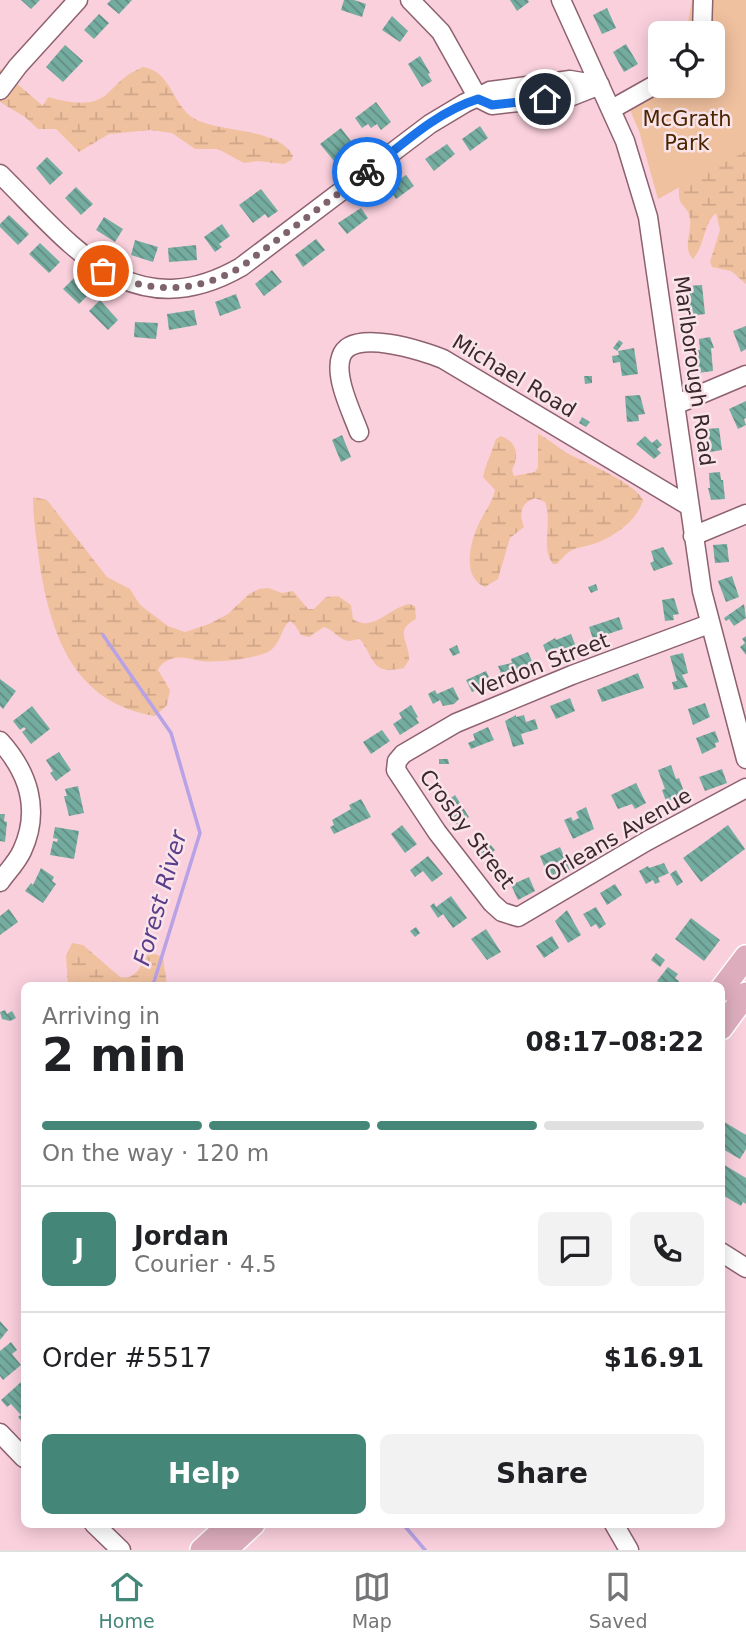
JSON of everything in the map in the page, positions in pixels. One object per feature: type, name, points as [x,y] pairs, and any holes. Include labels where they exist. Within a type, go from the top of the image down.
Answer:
[{"type":"main road","points":[[725,985],[746,957]]},
{"type":"main road","points":[[725,1022],[746,993]]},
{"type":"main road","points":[[202,1550],[226,1528]]},
{"type":"main road","points":[[225,1550],[249,1528]]},
{"type":"street","points":[[0,90],[18,65],[78,0]]},
{"type":"street","points":[[410,0],[441,32],[478,99],[492,105],[572,96],[600,85]]},
{"type":"street","name":"Marlborough Road","points":[[561,0],[612,109],[634,166],[648,217],[693,536],[709,624],[746,759]]},
{"type":"street","points":[[702,21],[703,0]]},
{"type":"street","points":[[612,109],[648,89]]},
{"type":"street","points":[[0,174],[86,258],[103,271],[144,286],[184,288],[208,282],[241,267],[430,124],[453,109],[478,99]]},
{"type":"street","name":"Michael Road","points":[[359,432],[346,400],[340,370],[341,357],[346,349],[354,345],[370,343],[407,347],[443,359],[689,506]]},
{"type":"street","points":[[675,405],[746,375]]},
{"type":"street","points":[[693,536],[746,514]]},
{"type":"street","name":"Verdon Street","points":[[397,761],[403,754],[456,723],[572,675],[709,624]]},
{"type":"street","points":[[0,741],[12,755],[29,785],[31,819],[22,852],[0,881]]},
{"type":"street","name":"Crosby Street","points":[[397,761],[396,770],[401,779],[437,832],[492,903],[512,916]]},
{"type":"street","name":"Orleans Avenue","points":[[512,916],[518,917],[529,912],[647,841],[746,788]]},
{"type":"street","points":[[725,1254],[746,1268]]},
{"type":"street","points":[[0,1433],[21,1455]]},
{"type":"street","points":[[98,1528],[121,1550]]},
{"type":"street","points":[[616,1528],[629,1550]]},
{"type":"green space","name":"McGrath Park","points":[[692,0],[746,0],[746,151],[658,199],[639,131],[623,93],[648,78],[648,98],[725,98],[725,21],[688,21]]},
{"type":"green space","points":[[143,67],[161,76],[190,116],[210,125],[250,132],[276,141],[286,147],[293,156],[291,160],[284,164],[258,161],[244,163],[218,149],[195,149],[172,133],[150,130],[109,134],[79,152],[56,129],[38,129],[25,117],[0,102],[0,69],[43,106],[48,97],[71,102],[94,101]]},
{"type":"green space","points":[[746,109],[746,284],[731,271],[712,267],[710,262],[720,230],[716,213],[709,223],[697,254],[693,259],[690,255],[690,219],[680,202],[679,191],[680,182]]},
{"type":"green space","points":[[538,434],[567,453],[630,486],[643,500],[635,515],[614,534],[571,551],[557,564],[553,564],[547,550],[548,518],[545,502],[535,498],[530,500],[522,510],[524,527],[510,538],[498,579],[485,587],[472,575],[470,566],[471,547],[495,490],[483,477],[484,472],[496,439],[501,436],[511,442],[516,450],[512,470],[514,476],[535,472],[538,467]]},
{"type":"green space","points":[[33,497],[47,500],[107,577],[130,589],[140,605],[168,626],[185,632],[209,624],[228,614],[249,594],[268,588],[282,593],[293,591],[308,609],[314,609],[326,597],[338,596],[351,605],[353,619],[360,623],[374,621],[409,604],[415,606],[416,619],[409,623],[404,632],[409,660],[404,668],[385,670],[372,660],[360,639],[345,640],[324,627],[309,637],[301,635],[290,621],[276,645],[262,654],[226,661],[202,661],[182,657],[167,661],[158,670],[170,690],[167,705],[155,716],[128,709],[105,697],[87,682],[72,663],[61,642],[45,593],[34,523]]},
{"type":"green space","points":[[72,943],[83,945],[120,977],[126,978],[135,974],[149,952],[163,957],[167,982],[68,982],[66,956]]},
{"type":"building","points":[[21,0],[40,0],[31,9]]},
{"type":"building","points":[[111,0],[132,0],[119,14],[107,4]]},
{"type":"building","points":[[344,0],[366,4],[362,17],[341,10]]},
{"type":"building","points":[[510,0],[528,0],[529,2],[517,11]]},
{"type":"building","points":[[607,8],[616,28],[602,34],[593,15]]},
{"type":"building","points":[[99,14],[109,23],[94,39],[84,30]]},
{"type":"building","points":[[392,16],[408,31],[400,42],[382,30]]},
{"type":"building","points":[[626,44],[638,64],[624,72],[613,52]]},
{"type":"building","points":[[65,45],[83,61],[63,82],[46,67]]},
{"type":"building","points":[[420,56],[432,81],[422,87],[408,64]]},
{"type":"building","points":[[376,102],[391,122],[381,130],[377,124],[371,128],[368,124],[362,128],[355,118]]},
{"type":"building","points":[[480,126],[488,138],[470,151],[462,139]]},
{"type":"building","points":[[341,128],[357,149],[349,156],[346,152],[334,161],[320,144]]},
{"type":"building","points":[[447,144],[455,154],[434,171],[425,159]]},
{"type":"building","points":[[47,157],[63,173],[50,185],[36,168]]},
{"type":"building","points":[[406,175],[414,186],[396,199],[388,187]]},
{"type":"building","points":[[76,187],[93,204],[81,215],[65,198]]},
{"type":"building","points":[[261,189],[278,211],[268,218],[265,214],[253,223],[239,205]]},
{"type":"building","points":[[361,208],[368,218],[347,234],[338,223]]},
{"type":"building","points":[[9,215],[29,234],[18,245],[0,227]]},
{"type":"building","points":[[104,217],[123,229],[115,242],[96,230]]},
{"type":"building","points":[[222,224],[230,236],[219,244],[222,247],[215,252],[204,237]]},
{"type":"building","points":[[316,239],[325,250],[303,267],[295,255]]},
{"type":"building","points":[[135,240],[158,247],[153,262],[131,255]]},
{"type":"building","points":[[40,243],[60,262],[49,273],[29,254]]},
{"type":"building","points":[[196,245],[197,260],[169,262],[168,248]]},
{"type":"building","points":[[272,270],[282,282],[264,296],[255,284]]},
{"type":"building","points":[[74,278],[90,293],[79,304],[63,289]]},
{"type":"building","points":[[702,285],[705,314],[690,316],[687,286]]},
{"type":"building","points":[[236,294],[241,308],[220,316],[215,302]]},
{"type":"building","points":[[100,300],[118,320],[108,330],[89,311]]},
{"type":"building","points":[[194,310],[197,325],[169,330],[167,314]]},
{"type":"building","points":[[135,322],[158,323],[156,339],[134,337]]},
{"type":"building","points":[[746,326],[746,349],[741,352],[733,331]]},
{"type":"building","points":[[710,337],[714,348],[711,348],[713,371],[698,373],[695,350],[700,350],[699,339]]},
{"type":"building","points":[[619,340],[623,343],[617,351],[613,348]]},
{"type":"building","points":[[634,348],[638,374],[622,376],[620,362],[613,363],[612,356],[619,355],[618,351]]},
{"type":"building","points":[[584,376],[592,376],[592,383],[585,384]]},
{"type":"building","points":[[640,395],[645,414],[638,415],[639,421],[627,422],[625,396]]},
{"type":"building","points":[[746,401],[746,425],[738,429],[729,409]]},
{"type":"building","points":[[582,417],[590,422],[586,427],[579,423]]},
{"type":"building","points":[[719,428],[722,450],[710,452],[707,429]]},
{"type":"building","points":[[342,435],[351,457],[341,462],[332,440]]},
{"type":"building","points":[[645,436],[652,443],[657,439],[662,445],[657,449],[661,453],[654,459],[636,444]]},
{"type":"building","points":[[720,472],[725,499],[711,500],[708,488],[709,473]]},
{"type":"building","points":[[727,544],[729,562],[715,563],[713,545]]},
{"type":"building","points":[[663,547],[673,564],[654,571],[650,563],[654,561],[651,551]]},
{"type":"building","points":[[732,576],[739,597],[726,602],[718,581]]},
{"type":"building","points":[[596,584],[598,590],[591,593],[588,587]]},
{"type":"building","points":[[674,598],[679,614],[673,615],[674,620],[665,621],[662,600]]},
{"type":"building","points":[[744,604],[746,618],[734,626],[729,619],[726,621],[724,618]]},
{"type":"building","points":[[619,617],[623,629],[593,639],[589,627]]},
{"type":"building","points":[[571,634],[577,649],[550,661],[543,645],[555,638],[556,640]]},
{"type":"building","points":[[746,636],[746,655],[740,647],[745,643],[742,639]]},
{"type":"building","points":[[457,645],[460,653],[453,656],[449,649]]},
{"type":"building","points":[[528,652],[534,666],[515,673],[514,671],[503,678],[498,666],[512,663],[511,659]]},
{"type":"building","points":[[683,653],[688,673],[682,675],[688,687],[674,690],[672,682],[677,681],[670,656]]},
{"type":"building","points":[[486,671],[489,677],[485,679],[488,685],[472,692],[466,680]]},
{"type":"building","points":[[638,673],[644,688],[602,702],[597,690]]},
{"type":"building","points":[[0,679],[16,691],[3,709],[0,706]]},
{"type":"building","points":[[453,687],[459,699],[454,704],[443,706],[440,700],[433,704],[428,694],[435,690],[437,694]]},
{"type":"building","points":[[570,698],[575,711],[556,719],[550,706]]},
{"type":"building","points":[[705,703],[710,717],[693,725],[688,709]]},
{"type":"building","points":[[411,705],[419,723],[400,735],[393,724],[402,718],[399,713]]},
{"type":"building","points":[[32,706],[50,729],[31,744],[22,732],[26,729],[24,727],[20,730],[13,721]]},
{"type":"building","points":[[516,715],[524,715],[526,722],[535,719],[538,729],[521,734],[524,744],[513,747],[505,721]]},
{"type":"building","points":[[488,727],[494,740],[471,749],[468,743],[475,740],[473,734]]},
{"type":"building","points":[[382,730],[390,741],[371,754],[363,742]]},
{"type":"building","points":[[715,731],[719,742],[715,743],[716,747],[702,754],[696,738]]},
{"type":"building","points":[[59,752],[71,770],[56,781],[46,760]]},
{"type":"building","points":[[439,759],[448,759],[449,764],[439,764]]},
{"type":"building","points":[[671,765],[686,797],[666,801],[658,770]]},
{"type":"building","points":[[722,769],[727,783],[705,791],[699,777]]},
{"type":"building","points":[[636,783],[646,803],[635,809],[632,804],[618,809],[611,795]]},
{"type":"building","points":[[78,786],[84,813],[69,816],[65,789]]},
{"type":"building","points":[[455,795],[469,817],[458,826],[442,805]]},
{"type":"building","points":[[361,799],[371,817],[334,834],[330,827],[334,825],[332,820],[351,809],[349,805]]},
{"type":"building","points":[[586,807],[594,829],[573,839],[564,820],[571,817],[573,821],[579,818],[576,812]]},
{"type":"building","points":[[0,814],[5,814],[4,821],[7,822],[5,842],[0,841]]},
{"type":"building","points":[[402,825],[417,844],[405,853],[391,834]]},
{"type":"building","points":[[728,825],[745,849],[701,882],[683,858]]},
{"type":"building","points":[[55,827],[79,831],[74,859],[50,855],[53,841],[57,842],[58,839],[53,838]]},
{"type":"building","points":[[484,837],[495,850],[485,859],[474,845]]},
{"type":"building","points":[[560,847],[570,870],[548,876],[540,856]]},
{"type":"building","points":[[428,856],[443,874],[432,882],[423,871],[415,877],[410,870]]},
{"type":"building","points":[[664,863],[669,873],[658,878],[660,882],[655,884],[653,880],[646,884],[639,871]]},
{"type":"building","points":[[41,868],[54,877],[52,881],[56,884],[43,903],[25,891],[31,883],[33,885]]},
{"type":"building","points":[[676,870],[683,882],[677,886],[670,874]]},
{"type":"building","points":[[529,877],[535,891],[518,900],[511,885]]},
{"type":"building","points":[[615,884],[622,895],[607,905],[600,893]]},
{"type":"building","points":[[451,896],[467,918],[453,928],[443,914],[438,918],[430,906],[434,903],[436,907]]},
{"type":"building","points":[[596,907],[606,924],[599,929],[596,924],[591,927],[583,914]]},
{"type":"building","points":[[9,909],[18,922],[0,935],[0,916]]},
{"type":"building","points":[[567,910],[581,935],[568,943],[555,921]]},
{"type":"building","points":[[691,918],[720,940],[704,961],[675,939]]},
{"type":"building","points":[[416,927],[420,933],[415,937],[410,931]]},
{"type":"building","points":[[486,929],[501,952],[487,960],[471,939]]},
{"type":"building","points":[[552,936],[559,948],[544,958],[536,946]]},
{"type":"building","points":[[656,953],[665,960],[660,967],[651,960]]},
{"type":"building","points":[[668,967],[678,974],[675,978],[678,982],[657,981]]},
{"type":"building","points":[[5,1010],[7,1014],[12,1011],[16,1018],[10,1021],[2,1019],[0,1012]]},
{"type":"building","points":[[725,1122],[746,1135],[746,1149],[740,1159],[725,1150]]},
{"type":"building","points":[[725,1165],[746,1178],[746,1204],[743,1202],[741,1206],[725,1196]]},
{"type":"building","points":[[0,1321],[8,1330],[0,1340]]},
{"type":"building","points":[[11,1342],[17,1350],[12,1354],[21,1365],[3,1380],[0,1376],[0,1351]]},
{"type":"building","points":[[21,1382],[21,1415],[11,1404],[7,1407],[1,1400]]},
{"type":"waterway","name":"Forest River","points":[[103,635],[171,733],[200,833],[154,982]]},
{"type":"waterway","name":"Forest River","points":[[406,1528],[425,1550]]},
{"type":"way so far","points":[[103,271],[122,280],[165,288],[184,288],[227,276],[367,172]]},
{"type":"route","points":[[367,172],[430,124],[465,103],[478,99],[492,105],[545,99]]}]
